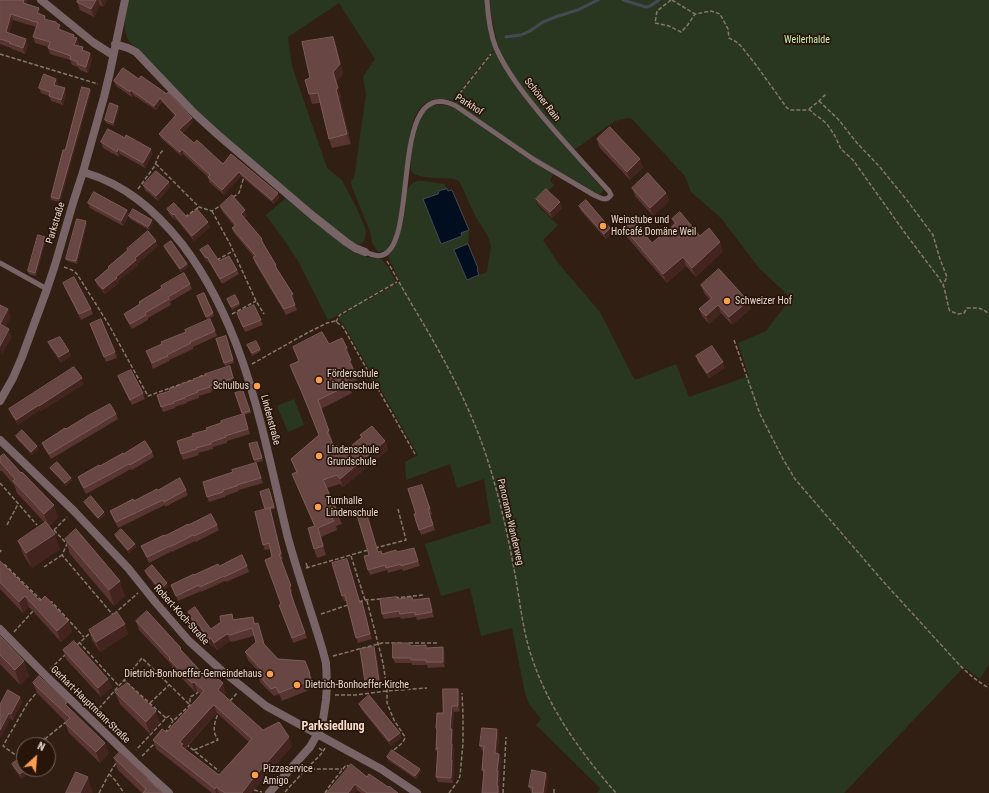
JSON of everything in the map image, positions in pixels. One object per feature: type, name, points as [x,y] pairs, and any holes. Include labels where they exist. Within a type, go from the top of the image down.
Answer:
[{"type":"street","points":[[41,0],[94,43],[113,56]]},
{"type":"street","name":"Parkstraße","points":[[0,401],[13,378],[22,357],[55,265],[83,172],[106,86],[125,0]]},
{"type":"street","points":[[115,44],[136,52],[194,113],[222,138],[313,216],[350,244],[365,252]]},
{"type":"street","name":"Lindenstraße","points":[[83,172],[107,180],[133,196],[160,218],[178,239],[200,270],[211,289],[225,317],[245,367],[263,429],[287,532],[325,657],[327,674],[327,695],[322,726],[310,747],[269,793]]},
{"type":"street","name":"Robert-Koch-Straße","points":[[0,440],[74,510],[128,568],[189,641],[210,660],[266,706],[380,769],[417,793]]},
{"type":"street","name":"Gerhart-Hauptmann-Straße","points":[[0,629],[126,754],[169,793]]},
{"type":"lane","name":"Schöner Rain","points":[[487,0],[494,42],[515,81],[560,137],[611,193],[610,196]]},
{"type":"lane","name":"Parkhof","points":[[382,255],[393,247],[396,240],[411,142],[417,120],[422,111],[434,103],[442,102],[452,104],[570,182],[600,198],[606,199],[610,196]]},
{"type":"lane","points":[[365,252],[373,255],[382,255]]},
{"type":"lane","points":[[0,263],[47,289]]},
{"type":"path","points":[[695,14],[681,32],[669,26],[655,23],[657,10],[671,0],[695,14],[711,11],[720,14],[728,29],[729,38],[741,46],[787,108],[791,110],[808,110],[827,124],[841,148],[853,160],[943,285],[949,309],[957,314],[963,313],[968,308],[981,308],[989,314]]},
{"type":"path","points":[[0,54],[106,86]]},
{"type":"path","points":[[452,104],[490,55]]},
{"type":"path","points":[[808,110],[826,94]]},
{"type":"path","points":[[819,101],[838,119],[857,143],[879,166],[906,199],[932,236],[940,260],[948,276],[943,285]]},
{"type":"path","points":[[133,196],[156,164],[159,155],[164,149]]},
{"type":"path","points":[[156,164],[199,207],[212,211],[233,251],[256,301],[264,314]]},
{"type":"path","points":[[233,198],[240,193],[243,180]]},
{"type":"path","points":[[212,211],[221,205]]},
{"type":"path","points":[[182,219],[199,207]]},
{"type":"path","points":[[216,260],[233,251]]},
{"type":"path","name":"Panorama-Wanderweg","points":[[382,255],[445,362],[475,426],[486,454],[508,537],[527,642],[537,671],[552,704],[568,732],[616,793]]},
{"type":"path","points":[[55,265],[72,270],[77,274],[109,325],[148,396],[209,374]]},
{"type":"path","points":[[336,322],[341,314],[398,282]]},
{"type":"path","points":[[225,317],[256,301]]},
{"type":"path","points":[[245,367],[331,321],[336,322],[343,327],[415,454]]},
{"type":"path","points":[[734,340],[760,414],[795,479],[881,579],[954,659],[970,675],[989,688]]},
{"type":"path","points":[[0,483],[37,525]]},
{"type":"path","points":[[7,525],[18,504]]},
{"type":"path","points":[[298,571],[406,540],[398,509]]},
{"type":"path","points":[[44,567],[62,555],[67,544],[53,531],[74,510]]},
{"type":"path","points":[[62,555],[113,615],[144,588]]},
{"type":"path","points":[[351,556],[379,644],[387,691],[387,703],[394,720],[403,732],[405,738],[403,743],[392,752]]},
{"type":"path","points":[[0,566],[3,563],[42,600]]},
{"type":"path","points":[[306,563],[308,568]]},
{"type":"path","points":[[391,598],[423,595]]},
{"type":"path","points":[[312,618],[366,600],[385,599]]},
{"type":"path","points":[[47,602],[52,602],[84,637]]},
{"type":"path","points":[[9,638],[32,611]]},
{"type":"path","points":[[74,647],[90,633]]},
{"type":"path","points":[[79,642],[119,686]]},
{"type":"path","points":[[325,657],[385,643],[437,643]]},
{"type":"path","points":[[44,674],[69,652]]},
{"type":"path","points":[[90,718],[142,658],[190,705]]},
{"type":"path","points":[[124,680],[166,718],[168,716],[173,721]]},
{"type":"path","points":[[150,703],[169,685]]},
{"type":"path","points":[[226,705],[242,687]]},
{"type":"path","points":[[327,695],[355,695],[427,688]]},
{"type":"path","points":[[162,735],[168,730],[173,721],[190,705],[190,697],[196,694],[200,689]]},
{"type":"path","points":[[16,755],[3,746],[27,704],[38,690]]},
{"type":"path","points":[[449,793],[460,776],[463,743],[462,693]]},
{"type":"path","points":[[194,750],[218,740],[214,725],[222,710]]},
{"type":"path","points":[[99,793],[109,774],[126,754],[166,718]]},
{"type":"path","points":[[48,737],[67,721]]},
{"type":"path","points":[[503,793],[506,737]]},
{"type":"path","points":[[136,763],[157,741]]},
{"type":"path","points":[[285,792],[322,753],[329,741]]},
{"type":"path","points":[[183,742],[218,771]]},
{"type":"path","points":[[325,793],[346,765],[351,768]]},
{"type":"path","points":[[307,769],[342,770]]},
{"type":"path","points":[[109,774],[124,793]]},
{"type":"path","points":[[554,788],[554,793]]},
{"type":"path","points":[[254,790],[265,793]]},
{"type":"green space","points":[[129,0],[485,0],[495,49],[452,101],[434,99],[422,106],[418,111],[410,134],[399,219],[394,237],[387,249],[379,252],[372,243],[370,231],[352,187],[351,180],[354,179],[366,94],[363,77],[375,59],[339,3],[288,37],[292,66],[327,168],[342,180],[366,230],[365,239],[360,244],[354,244],[348,241],[207,122],[134,47],[129,41],[125,30],[125,19]]},
{"type":"green space","name":"Weilerhalde","points":[[490,0],[989,0],[989,664],[980,679],[964,667],[844,793],[597,793],[600,788],[536,725],[541,719],[529,704],[525,693],[512,628],[481,636],[470,588],[441,596],[425,544],[491,523],[484,479],[457,488],[450,464],[406,480],[405,462],[418,455],[344,325],[339,319],[340,316],[352,309],[351,307],[328,320],[298,261],[266,215],[286,198],[360,254],[367,257],[381,259],[388,267],[396,282],[365,299],[366,301],[400,282],[388,256],[396,244],[401,232],[407,192],[410,186],[417,181],[445,184],[447,189],[439,190],[441,244],[462,236],[461,233],[469,230],[468,244],[454,250],[467,280],[487,272],[491,246],[490,242],[459,181],[454,179],[420,176],[412,172],[411,168],[413,144],[424,112],[434,105],[452,107],[553,174],[550,181],[554,185],[536,204],[558,225],[543,240],[558,263],[600,312],[635,379],[676,364],[689,397],[749,376],[738,343],[766,331],[791,298],[759,268],[721,218],[691,192],[685,176],[632,119],[629,118],[615,121],[574,150],[584,168],[603,189],[600,194],[598,194],[531,155],[454,102],[491,55],[499,48],[493,24]]},
{"type":"green space","points":[[294,399],[304,425],[288,432],[277,406]]},
{"type":"water","points":[[447,189],[448,191],[452,190],[469,230],[461,233],[462,236],[441,244],[423,199],[438,194],[439,191]]},
{"type":"water","points":[[468,244],[478,268],[479,275],[467,280],[454,250]]},
{"type":"building","points":[[0,0],[24,0],[23,3],[39,8],[37,13],[45,16],[44,19],[56,22],[60,25],[58,29],[74,35],[73,37],[77,38],[74,45],[83,47],[82,50],[90,53],[86,67],[77,64],[78,62],[70,59],[71,56],[48,48],[50,42],[33,37],[38,22],[11,14],[6,32],[26,39],[23,48],[0,39]]},
{"type":"building","points":[[78,0],[96,0],[91,9],[77,2]]},
{"type":"building","points":[[333,37],[340,64],[333,72],[338,88],[336,89],[347,134],[329,139],[318,93],[309,94],[305,80],[310,78],[302,42]]},
{"type":"building","points":[[123,68],[139,79],[141,76],[167,94],[168,92],[192,118],[179,130],[194,143],[197,140],[223,164],[231,154],[278,193],[272,200],[239,172],[222,190],[208,177],[210,175],[182,149],[180,152],[159,134],[176,115],[160,98],[154,106],[131,90],[130,92],[114,81]]},
{"type":"building","points":[[44,74],[56,79],[54,85],[65,88],[61,100],[49,96],[50,92],[39,88]]},
{"type":"building","points":[[82,87],[90,89],[59,199],[51,197]]},
{"type":"building","points":[[110,103],[118,106],[113,123],[105,120]]},
{"type":"building","points":[[610,127],[640,159],[627,172],[597,139]]},
{"type":"building","points":[[108,129],[125,138],[126,135],[151,149],[143,163],[118,149],[117,152],[101,142]]},
{"type":"building","points":[[156,171],[169,182],[156,196],[143,185]]},
{"type":"building","points":[[648,173],[666,193],[650,208],[632,188]]},
{"type":"building","points":[[546,189],[560,202],[550,212],[536,199]]},
{"type":"building","points":[[94,192],[127,210],[121,221],[88,203]]},
{"type":"building","points":[[232,195],[245,210],[241,214],[262,239],[261,240],[276,265],[275,266],[293,294],[291,295],[295,305],[284,309],[253,257],[256,256],[232,228],[236,225],[220,206]]},
{"type":"building","points":[[586,200],[610,228],[604,234],[579,206]]},
{"type":"building","points":[[174,203],[187,217],[197,209],[208,222],[192,236],[174,214],[173,215],[167,209]]},
{"type":"building","points":[[133,209],[152,220],[148,227],[129,216]]},
{"type":"building","points":[[680,212],[700,236],[709,228],[720,242],[692,268],[683,257],[663,274],[623,227],[632,219],[652,243],[676,223],[672,219]]},
{"type":"building","points":[[77,219],[86,221],[76,261],[66,259]]},
{"type":"building","points":[[148,231],[156,241],[135,258],[136,260],[103,289],[95,280]]},
{"type":"building","points":[[38,235],[45,237],[35,273],[28,271]]},
{"type":"building","points":[[171,241],[187,264],[180,269],[164,246]]},
{"type":"building","points":[[208,245],[219,261],[229,256],[237,270],[220,279],[207,257],[206,258],[200,250]]},
{"type":"building","name":"Schweizer Hof","points":[[719,269],[748,301],[729,317],[718,305],[706,316],[699,309],[712,298],[701,285]]},
{"type":"building","points":[[184,273],[190,284],[168,297],[169,299],[145,313],[146,315],[130,324],[124,314],[140,304],[139,302],[162,288],[161,286]]},
{"type":"building","points":[[74,277],[91,309],[79,314],[63,283]]},
{"type":"building","points":[[204,293],[213,313],[206,317],[197,296]]},
{"type":"building","points":[[235,295],[239,303],[231,307],[227,299]]},
{"type":"building","points":[[0,305],[8,309],[0,324]]},
{"type":"building","points":[[254,305],[261,320],[243,327],[237,313]]},
{"type":"building","points":[[101,319],[115,352],[104,357],[90,324]]},
{"type":"building","points":[[210,319],[215,331],[190,342],[191,343],[167,355],[168,356],[152,363],[146,351],[162,344],[161,342],[186,332],[185,330]]},
{"type":"building","points":[[0,324],[9,329],[0,346]]},
{"type":"building","points":[[322,332],[329,344],[342,338],[347,348],[345,349],[351,360],[349,361],[354,371],[344,376],[349,385],[318,400],[329,431],[327,432],[335,448],[337,445],[344,452],[362,437],[360,435],[372,426],[385,441],[340,479],[337,475],[323,480],[339,515],[332,518],[334,521],[318,528],[323,546],[314,549],[308,528],[315,526],[292,474],[297,472],[291,459],[319,435],[290,365],[299,361],[293,347]]},
{"type":"building","points":[[226,336],[233,360],[224,363],[216,339]]},
{"type":"building","points":[[60,337],[69,351],[59,357],[48,342]]},
{"type":"building","points":[[256,341],[260,349],[252,353],[247,345]]},
{"type":"building","points":[[712,346],[723,362],[707,373],[696,356]]},
{"type":"building","points":[[230,366],[233,378],[209,386],[210,387],[173,402],[174,403],[161,407],[157,395],[170,391],[169,389],[194,380],[193,379]]},
{"type":"building","points":[[74,367],[82,378],[16,420],[9,409]]},
{"type":"building","points":[[131,370],[143,393],[130,400],[118,376]]},
{"type":"building","points":[[243,391],[250,411],[242,413],[235,393]]},
{"type":"building","points":[[110,404],[116,414],[49,454],[42,443],[65,428],[66,429]]},
{"type":"building","points":[[244,414],[248,429],[225,436],[226,437],[211,442],[211,444],[181,454],[177,441],[193,436],[192,434],[207,430],[206,428],[221,423],[221,421]]},
{"type":"building","points":[[22,430],[37,446],[31,452],[16,436]]},
{"type":"building","points":[[145,441],[152,452],[84,488],[78,477]]},
{"type":"building","points":[[257,442],[262,458],[254,460],[249,444]]},
{"type":"building","points":[[4,454],[54,505],[44,514],[13,481],[15,479],[0,462],[0,457]]},
{"type":"building","points":[[57,462],[71,478],[65,483],[50,468]]},
{"type":"building","points":[[256,463],[261,478],[237,485],[223,490],[223,492],[207,497],[203,482],[233,472],[232,470]]},
{"type":"building","points":[[180,478],[186,490],[164,502],[163,500],[116,522],[110,511],[133,499],[134,501],[157,489],[158,490]]},
{"type":"building","points":[[422,485],[430,509],[428,509],[433,525],[419,530],[414,514],[416,514],[408,489]]},
{"type":"building","points":[[269,489],[274,507],[265,509],[260,492]]},
{"type":"building","points":[[91,496],[104,512],[98,518],[84,502]]},
{"type":"building","points":[[270,508],[281,554],[279,554],[291,586],[289,587],[305,633],[292,638],[279,605],[281,604],[265,560],[272,557],[269,543],[263,545],[255,512]]},
{"type":"building","points":[[366,512],[378,552],[381,551],[382,554],[396,550],[397,552],[414,548],[418,561],[401,566],[401,564],[386,568],[385,565],[368,570],[364,556],[369,555],[357,515]]},
{"type":"building","points":[[211,514],[217,525],[147,557],[141,546]]},
{"type":"building","points":[[46,522],[55,534],[26,553],[18,541]]},
{"type":"building","points":[[76,529],[120,581],[109,590],[65,539]]},
{"type":"building","points":[[121,529],[135,544],[128,550],[115,535]]},
{"type":"building","points":[[242,555],[247,566],[176,596],[171,585]]},
{"type":"building","points":[[347,559],[360,603],[362,602],[370,634],[356,638],[345,595],[342,596],[332,563]]},
{"type":"building","points":[[0,561],[40,601],[45,596],[68,621],[57,631],[25,596],[19,602],[0,582]]},
{"type":"building","points":[[152,565],[167,583],[160,589],[145,571]]},
{"type":"building","points":[[397,597],[397,599],[412,597],[413,600],[429,598],[432,612],[415,615],[415,612],[400,614],[399,611],[382,614],[380,599]]},
{"type":"building","points":[[195,607],[211,629],[221,622],[220,616],[232,614],[233,620],[253,617],[254,624],[258,623],[264,644],[278,659],[305,661],[311,680],[279,693],[276,687],[271,689],[258,674],[262,670],[245,652],[256,642],[252,628],[230,635],[227,634],[214,643],[211,638],[209,640],[199,625],[197,627],[188,612]]},
{"type":"building","points":[[147,611],[206,677],[210,672],[223,683],[218,690],[263,730],[279,722],[289,737],[242,793],[225,793],[216,787],[215,789],[153,740],[162,729],[167,732],[204,691],[194,682],[192,683],[136,621]],"holes":[[[214,705],[252,739],[219,775],[181,746],[183,744],[180,742]]]},
{"type":"building","points":[[117,612],[125,624],[96,642],[89,630]]},
{"type":"building","points":[[0,636],[24,661],[15,670],[0,655]]},
{"type":"building","points":[[74,641],[108,679],[98,688],[63,650]]},
{"type":"building","points":[[393,643],[410,643],[410,646],[426,645],[426,648],[443,647],[443,662],[426,662],[426,660],[411,660],[411,658],[393,658]]},
{"type":"building","points":[[374,647],[379,681],[365,682],[360,649]]},
{"type":"building","points":[[39,676],[105,743],[96,752],[65,723],[70,718],[33,683]]},
{"type":"building","points":[[127,683],[156,711],[146,722],[115,692]]},
{"type":"building","points":[[443,689],[458,689],[458,706],[452,706],[450,729],[452,729],[451,778],[436,777],[438,747],[436,750],[437,713],[443,713]]},
{"type":"building","points":[[8,690],[20,697],[0,730],[0,705]]},
{"type":"building","points":[[369,695],[400,733],[389,741],[359,704]]},
{"type":"building","points":[[482,728],[497,729],[495,753],[499,754],[497,771],[498,793],[482,793],[484,746],[480,746]]},
{"type":"building","points":[[392,750],[420,769],[415,776],[387,757]]},
{"type":"building","points":[[120,752],[163,793],[143,793],[146,789],[114,758]]},
{"type":"building","points":[[16,761],[16,769],[12,764]]},
{"type":"building","points":[[351,764],[367,777],[369,774],[398,793],[367,793],[355,784],[348,793],[327,793]]},
{"type":"building","points":[[532,770],[546,773],[543,793],[532,793],[533,787],[529,787]]},
{"type":"building","points":[[76,772],[88,777],[80,793],[66,793]]},
{"type":"waterway","points":[[506,37],[521,35],[543,22],[578,10],[598,0]]},
{"type":"waterway","points":[[623,0],[646,7],[659,0]]},
{"type":"place","name":"Weinstube und Hofcafé Domäne Weil","points":[[603,226]]},
{"type":"place","name":"Schweizer Hof","points":[[727,301]]},
{"type":"place","name":"Förderschule Lindenschule","points":[[319,380]]},
{"type":"place","name":"Schulbus","points":[[257,386]]},
{"type":"place","name":"Lindenschule Grundschule","points":[[319,456]]},
{"type":"place","name":"Turnhalle Lindenschule","points":[[318,507]]},
{"type":"place","name":"Dietrich-Bonhoeffer-Gemeindehaus","points":[[270,674]]},
{"type":"place","name":"Dietrich-Bonhoeffer-Kirche","points":[[297,685]]},
{"type":"place","name":"Pizzaservice Amigo","points":[[255,775]]},
{"type":"district","name":"Parksiedlung","points":[[333,727]]}]
